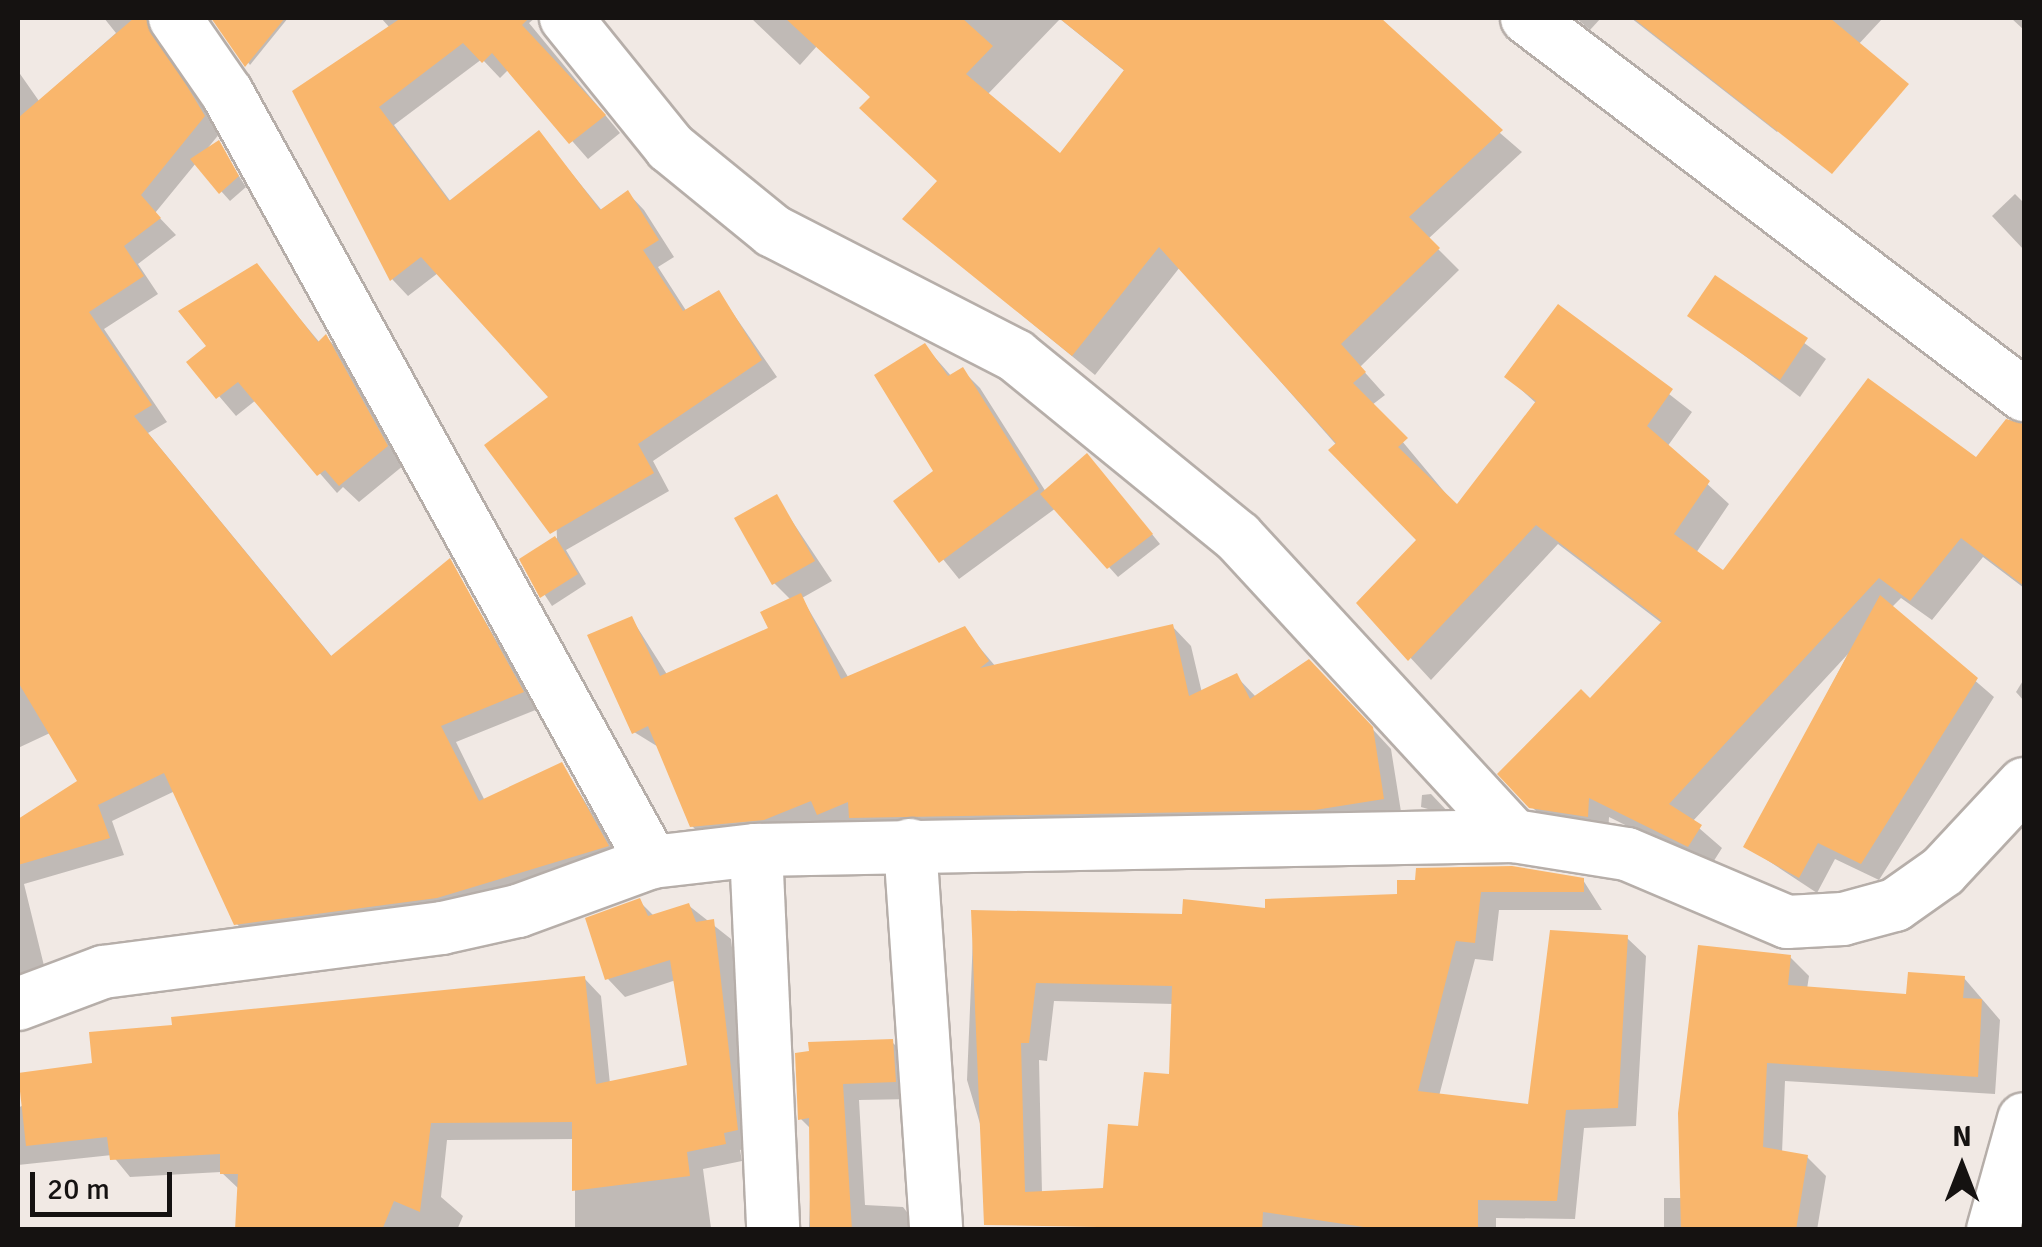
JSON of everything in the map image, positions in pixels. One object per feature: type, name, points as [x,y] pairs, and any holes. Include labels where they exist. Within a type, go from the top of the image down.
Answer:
[{"type":"street","points":[[176,18],[228,93],[652,862]]},
{"type":"street","points":[[566,18],[670,148],[773,231],[1016,356],[1238,537],[1514,836]]},
{"type":"street","points":[[1527,18],[2024,396]]},
{"type":"street","points":[[18,1004],[102,972],[518,911],[652,862],[756,850],[1514,836],[1626,854],[1787,922],[1843,919],[1895,905],[1943,871],[2024,784]]},
{"type":"street","points":[[910,845],[936,1230]]},
{"type":"street","points":[[756,850],[773,1230]]},
{"type":"street","points":[[1993,1230],[2024,1118]]},
{"type":"building","points":[[134,18],[146,18],[205,116],[141,195],[161,218],[124,246],[144,276],[89,312],[152,405],[134,416],[331,656],[450,558],[524,692],[441,726],[479,801],[562,762],[609,846],[437,898],[234,925],[164,773],[98,805],[110,838],[18,865],[18,819],[77,781],[18,682],[18,118]]},
{"type":"building","points":[[211,18],[285,18],[245,67]]},
{"type":"building","points":[[401,18],[529,18],[522,25],[606,115],[569,144],[492,53],[482,63],[463,43],[379,107],[449,201],[539,130],[600,210],[628,190],[659,240],[643,250],[683,311],[719,290],[762,360],[638,444],[654,473],[550,534],[484,445],[548,397],[421,257],[390,281],[292,91]]},
{"type":"building","points":[[785,18],[962,18],[993,46],[966,74],[1060,153],[1124,70],[1059,18],[1381,18],[1503,130],[1409,217],[1440,248],[1341,344],[1366,372],[1353,383],[1408,438],[1398,447],[1457,504],[1536,401],[1504,377],[1558,304],[1673,389],[1647,426],[1710,481],[1674,534],[1723,570],[1868,378],[1976,457],[2006,419],[2024,424],[2024,586],[1961,538],[1910,601],[1879,578],[1669,804],[1702,825],[1688,847],[1589,798],[1588,817],[1529,808],[1497,774],[1581,689],[1590,698],[1662,621],[1536,525],[1408,661],[1356,603],[1416,540],[1328,450],[1336,443],[1159,247],[1072,356],[902,219],[937,181],[859,108],[870,97]]},
{"type":"building","points":[[1633,18],[1830,18],[1909,84],[1832,174]]},
{"type":"building","points":[[219,140],[239,176],[219,194],[190,159]]},
{"type":"building","points":[[257,263],[318,342],[326,334],[388,446],[339,486],[325,470],[317,476],[238,382],[216,399],[186,362],[206,346],[178,311]]},
{"type":"building","points":[[1715,275],[1808,338],[1780,380],[1687,316]]},
{"type":"building","points":[[925,343],[948,376],[963,367],[1039,489],[939,563],[893,501],[933,471],[874,375]]},
{"type":"building","points":[[1087,453],[1153,534],[1107,569],[1040,494]]},
{"type":"building","points":[[777,494],[815,561],[772,585],[734,518]]},
{"type":"building","points":[[555,536],[578,574],[540,598],[519,559]]},
{"type":"building","points":[[801,593],[841,679],[965,626],[989,661],[980,668],[1173,624],[1189,696],[1237,673],[1250,699],[1309,659],[1373,727],[1384,799],[1315,810],[849,818],[848,802],[817,815],[811,801],[764,820],[690,827],[648,726],[632,734],[587,635],[632,616],[660,676],[768,628],[760,612]]},
{"type":"building","points":[[1880,595],[1978,678],[1861,864],[1818,843],[1799,878],[1743,847]]},
{"type":"building","points":[[1512,866],[1584,878],[1584,892],[1481,892],[1475,943],[1456,941],[1418,1091],[1528,1104],[1550,930],[1628,935],[1618,1108],[1566,1110],[1557,1201],[1478,1200],[1478,1230],[1384,1230],[1263,1212],[1262,1230],[984,1225],[971,910],[1182,914],[1183,899],[1265,908],[1265,899],[1397,894],[1397,880],[1415,880],[1416,868]],"holes":[[[1036,983],[1172,986],[1169,1074],[1144,1072],[1138,1126],[1108,1124],[1103,1188],[1025,1192],[1021,1043],[1029,1043]]]},
{"type":"building","points":[[640,898],[648,916],[689,903],[696,922],[714,919],[738,1130],[724,1133],[726,1144],[687,1152],[690,1176],[572,1191],[572,1122],[431,1123],[420,1212],[394,1201],[382,1230],[235,1230],[238,1174],[220,1174],[220,1154],[110,1160],[107,1137],[26,1146],[18,1073],[92,1063],[89,1032],[172,1025],[171,1017],[585,976],[596,1084],[687,1065],[670,960],[605,980],[585,918]]},
{"type":"building","points":[[1698,945],[1791,955],[1788,985],[1906,994],[1908,972],[1965,976],[1963,998],[1982,999],[1978,1077],[1767,1063],[1763,1147],[1808,1155],[1796,1230],[1681,1229],[1678,1113]]},
{"type":"building","points":[[893,1039],[896,1082],[843,1084],[852,1230],[810,1230],[809,1118],[798,1120],[795,1053],[809,1051],[808,1042]]}]
